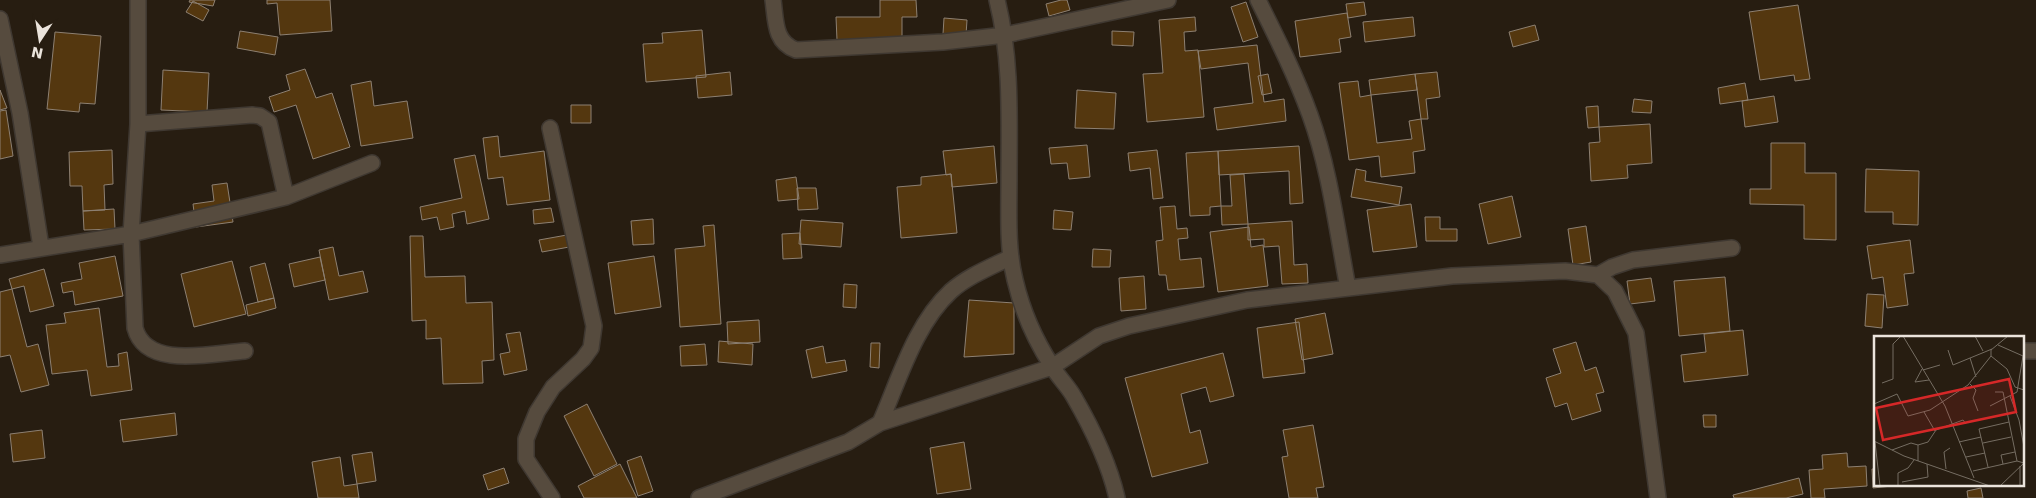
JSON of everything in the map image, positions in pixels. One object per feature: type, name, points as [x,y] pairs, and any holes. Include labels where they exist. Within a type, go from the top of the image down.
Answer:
[{"type":"street","points":[[138,0],[138,124],[131,234],[135,328],[143,345],[168,357],[246,351]]},
{"type":"street","points":[[773,0],[778,35],[786,46],[796,50],[943,42],[1006,35],[1168,0]]},
{"type":"street","points":[[997,0],[1006,35],[1010,82],[1009,228],[1011,257],[1021,304],[1052,367],[1073,395],[1095,436],[1118,498]]},
{"type":"street","points":[[1258,0],[1290,64],[1311,117],[1328,182],[1348,288]]},
{"type":"street","points":[[0,19],[20,113],[41,247]]},
{"type":"street","points":[[138,124],[252,115],[265,118],[269,122],[286,197]]},
{"type":"street","points":[[550,128],[594,326],[591,348],[583,359],[553,386],[537,412],[526,439],[526,459],[552,498]]},
{"type":"street","points":[[0,255],[131,234],[286,197],[372,163]]},
{"type":"street","points":[[1598,275],[1612,267],[1633,260],[1732,248]]},
{"type":"street","points":[[880,424],[916,341],[929,317],[950,291],[975,274],[1011,257]]},
{"type":"street","points":[[699,498],[848,442],[880,424],[1052,367],[1099,336],[1129,326],[1247,300],[1452,276],[1565,271],[1598,275],[1615,290],[1636,333],[1658,498]]},
{"type":"building","points":[[190,0],[215,0],[213,6],[189,2]]},
{"type":"building","points":[[267,0],[330,0],[332,31],[280,35],[277,3],[267,4]]},
{"type":"building","points":[[880,0],[916,0],[917,17],[902,17],[902,39],[837,40],[836,17],[880,17]]},
{"type":"building","points":[[1067,0],[1070,10],[1049,16],[1046,4]]},
{"type":"building","points":[[193,1],[209,10],[203,21],[186,12]]},
{"type":"building","points":[[1246,2],[1258,37],[1243,42],[1231,7]]},
{"type":"building","points":[[1364,2],[1366,15],[1348,18],[1346,4]]},
{"type":"building","points":[[1798,5],[1810,79],[1795,81],[1794,75],[1760,80],[1749,12]]},
{"type":"building","points":[[1347,13],[1351,37],[1339,39],[1341,52],[1300,57],[1295,21]]},
{"type":"building","points":[[1195,17],[1196,31],[1184,32],[1185,51],[1198,50],[1204,117],[1147,122],[1143,74],[1163,73],[1159,20]]},
{"type":"building","points":[[1413,17],[1415,36],[1365,42],[1363,22]]},
{"type":"building","points":[[944,18],[967,20],[966,35],[943,34]]},
{"type":"building","points":[[1535,25],[1539,40],[1513,47],[1509,32]]},
{"type":"building","points":[[702,30],[706,77],[646,82],[643,44],[663,43],[662,33]]},
{"type":"building","points":[[240,31],[278,37],[275,55],[237,48]]},
{"type":"building","points":[[1112,31],[1134,32],[1133,46],[1112,45]]},
{"type":"building","points":[[55,32],[101,36],[95,104],[80,103],[79,112],[47,109]]},
{"type":"building","points":[[1257,45],[1264,102],[1284,99],[1286,121],[1217,130],[1214,108],[1253,103],[1248,63],[1201,69],[1198,51]]},
{"type":"building","points":[[305,69],[316,98],[332,93],[350,147],[313,159],[296,105],[274,112],[269,97],[290,90],[286,75]]},
{"type":"building","points":[[163,70],[209,73],[207,112],[161,110]]},
{"type":"building","points":[[730,72],[732,95],[698,98],[696,76]]},
{"type":"building","points":[[1437,72],[1440,97],[1426,99],[1428,119],[1421,119],[1415,74]]},
{"type":"building","points":[[1268,74],[1272,93],[1262,95],[1258,76]]},
{"type":"building","points":[[1415,74],[1417,90],[1371,95],[1369,80]]},
{"type":"building","points":[[371,81],[374,106],[407,101],[413,138],[361,146],[351,85]]},
{"type":"building","points":[[1358,81],[1360,97],[1371,95],[1377,143],[1412,139],[1409,121],[1421,119],[1425,150],[1413,152],[1415,173],[1381,177],[1379,156],[1349,160],[1339,83]]},
{"type":"building","points":[[1745,83],[1748,100],[1720,104],[1718,88]]},
{"type":"building","points":[[0,90],[7,108],[0,110]]},
{"type":"building","points":[[1077,90],[1116,93],[1114,129],[1075,128]]},
{"type":"building","points":[[1774,96],[1778,122],[1745,127],[1742,101]]},
{"type":"building","points":[[1634,99],[1652,101],[1651,113],[1632,112]]},
{"type":"building","points":[[571,105],[591,105],[591,123],[571,123]]},
{"type":"building","points":[[1598,106],[1599,127],[1588,128],[1586,107]]},
{"type":"building","points":[[6,110],[13,156],[0,159],[0,111]]},
{"type":"building","points":[[1650,124],[1652,163],[1627,165],[1628,178],[1591,181],[1589,143],[1600,142],[1599,127]]},
{"type":"building","points":[[498,136],[500,157],[544,151],[550,200],[507,205],[503,177],[488,179],[483,138]]},
{"type":"building","points":[[1771,143],[1805,143],[1805,173],[1836,173],[1836,240],[1804,239],[1804,205],[1750,204],[1750,189],[1771,189]]},
{"type":"building","points":[[1087,145],[1090,177],[1069,179],[1067,163],[1051,164],[1049,148]]},
{"type":"building","points":[[994,146],[997,183],[952,187],[951,174],[946,175],[943,151]]},
{"type":"building","points":[[1299,146],[1303,203],[1290,204],[1289,171],[1219,175],[1218,151]]},
{"type":"building","points":[[112,150],[113,184],[104,185],[105,210],[83,211],[82,186],[70,186],[69,152]]},
{"type":"building","points":[[1157,150],[1163,198],[1153,199],[1150,168],[1130,171],[1128,153]]},
{"type":"building","points":[[1218,151],[1221,206],[1210,207],[1210,215],[1190,216],[1186,153]]},
{"type":"building","points":[[475,155],[489,219],[467,224],[465,211],[452,214],[454,227],[440,230],[437,217],[422,220],[420,207],[462,198],[454,159]]},
{"type":"building","points":[[1356,169],[1366,171],[1365,181],[1402,187],[1399,205],[1351,197]]},
{"type":"building","points":[[1866,169],[1919,171],[1918,225],[1893,224],[1893,212],[1865,212]]},
{"type":"building","points":[[951,174],[957,233],[901,238],[897,187],[921,185],[921,177]]},
{"type":"building","points":[[1244,174],[1248,224],[1222,225],[1221,206],[1232,206],[1230,175]]},
{"type":"building","points":[[796,177],[799,199],[778,201],[776,180]]},
{"type":"building","points":[[227,183],[233,222],[196,227],[193,204],[214,201],[212,185]]},
{"type":"building","points":[[797,188],[816,188],[818,209],[798,210]]},
{"type":"building","points":[[1512,196],[1521,237],[1488,244],[1479,204]]},
{"type":"building","points":[[1411,204],[1417,247],[1373,252],[1367,210]]},
{"type":"building","points":[[1175,206],[1177,229],[1187,228],[1188,238],[1178,239],[1180,260],[1201,258],[1204,287],[1168,290],[1166,275],[1159,275],[1156,241],[1163,240],[1160,207]]},
{"type":"building","points":[[551,208],[554,222],[534,224],[533,210]]},
{"type":"building","points":[[114,209],[115,229],[84,230],[83,211]]},
{"type":"building","points":[[1054,210],[1073,212],[1071,230],[1053,229]]},
{"type":"building","points":[[1425,217],[1440,217],[1440,229],[1457,229],[1457,241],[1426,241]]},
{"type":"building","points":[[653,219],[654,244],[633,245],[631,221]]},
{"type":"building","points":[[801,220],[843,223],[841,247],[799,244]]},
{"type":"building","points":[[1292,221],[1294,265],[1307,264],[1308,283],[1282,284],[1279,246],[1264,247],[1264,239],[1248,240],[1248,224]]},
{"type":"building","points":[[714,225],[721,324],[680,327],[675,249],[705,246],[703,226]]},
{"type":"building","points":[[1586,226],[1591,262],[1573,265],[1568,229]]},
{"type":"building","points":[[1249,227],[1251,247],[1263,245],[1268,286],[1218,292],[1210,232]]},
{"type":"building","points":[[578,233],[580,245],[542,252],[539,240]]},
{"type":"building","points":[[800,233],[802,258],[783,259],[782,234]]},
{"type":"building","points":[[410,236],[423,236],[425,277],[465,276],[466,303],[492,302],[494,360],[482,361],[483,383],[443,384],[441,338],[426,339],[426,320],[412,321]]},
{"type":"building","points":[[1910,240],[1914,273],[1904,274],[1908,305],[1887,308],[1883,277],[1872,279],[1867,246]]},
{"type":"building","points":[[333,247],[339,276],[363,271],[368,292],[329,300],[319,250]]},
{"type":"building","points":[[1093,249],[1111,250],[1110,267],[1092,267]]},
{"type":"building","points":[[115,256],[123,296],[75,305],[73,291],[63,293],[61,283],[82,279],[79,263]]},
{"type":"building","points":[[654,256],[661,307],[615,314],[608,263]]},
{"type":"building","points":[[320,257],[325,280],[294,287],[289,264]]},
{"type":"building","points":[[232,261],[246,314],[194,327],[181,274]]},
{"type":"building","points":[[265,263],[274,298],[258,302],[250,267]]},
{"type":"building","points":[[44,269],[54,306],[30,312],[24,286],[12,289],[9,279]]},
{"type":"building","points":[[1144,276],[1146,309],[1121,311],[1119,278]]},
{"type":"building","points":[[1725,277],[1730,331],[1679,336],[1674,281]]},
{"type":"building","points":[[1651,278],[1655,301],[1630,304],[1627,281]]},
{"type":"building","points":[[844,284],[857,285],[856,308],[843,307]]},
{"type":"building","points":[[12,289],[27,347],[38,344],[49,385],[21,392],[10,355],[0,357],[0,292]]},
{"type":"building","points":[[1867,294],[1884,295],[1882,328],[1865,326]]},
{"type":"building","points":[[274,298],[276,308],[248,316],[246,305]]},
{"type":"building","points":[[969,300],[1014,303],[1014,354],[964,357]]},
{"type":"building","points":[[99,308],[107,367],[119,366],[118,354],[127,352],[132,390],[91,396],[87,370],[52,374],[46,325],[66,323],[64,313]]},
{"type":"building","points":[[1325,313],[1333,354],[1302,360],[1295,319]]},
{"type":"building","points":[[759,320],[760,342],[728,344],[727,322]]},
{"type":"building","points":[[1299,322],[1305,373],[1263,378],[1257,328]]},
{"type":"building","points":[[1743,330],[1748,375],[1684,382],[1681,355],[1706,352],[1704,334]]},
{"type":"building","points":[[520,332],[527,370],[504,375],[500,354],[510,352],[506,334]]},
{"type":"building","points":[[719,341],[753,344],[752,365],[718,362]]},
{"type":"building","points":[[1576,342],[1585,371],[1596,367],[1604,392],[1596,394],[1601,411],[1572,420],[1567,403],[1555,407],[1546,378],[1561,373],[1553,349]]},
{"type":"building","points":[[871,343],[880,343],[879,368],[870,367]]},
{"type":"building","points":[[705,344],[707,365],[681,366],[680,346]]},
{"type":"building","points":[[823,346],[826,363],[845,360],[847,371],[812,378],[806,350]]},
{"type":"building","points":[[1223,353],[1234,396],[1210,402],[1206,387],[1181,394],[1190,433],[1200,430],[1208,463],[1152,477],[1125,378]]},
{"type":"building","points":[[587,404],[617,464],[594,476],[564,416]]},
{"type":"building","points":[[175,413],[177,435],[123,442],[120,420]]},
{"type":"building","points":[[1703,415],[1716,415],[1716,427],[1704,427]]},
{"type":"building","points":[[1313,425],[1324,487],[1316,488],[1318,498],[1289,498],[1282,457],[1288,456],[1283,430]]},
{"type":"building","points":[[42,430],[45,458],[13,462],[10,434]]},
{"type":"building","points":[[964,442],[971,489],[937,494],[930,448]]},
{"type":"building","points":[[372,452],[376,481],[357,484],[352,455]]},
{"type":"building","points":[[1847,453],[1848,467],[1866,466],[1867,486],[1824,489],[1825,498],[1811,498],[1809,470],[1823,469],[1822,455]]},
{"type":"building","points":[[641,456],[653,491],[638,496],[627,461]]},
{"type":"building","points":[[340,457],[344,486],[357,484],[359,498],[318,498],[312,462]]},
{"type":"building","points":[[620,464],[637,498],[584,498],[578,486]]},
{"type":"building","points":[[504,468],[509,483],[488,490],[483,475]]},
{"type":"building","points":[[1872,469],[1874,469],[1874,486],[1892,486],[1873,488]]},
{"type":"building","points":[[1799,478],[1803,494],[1786,498],[1734,498],[1733,495]]},
{"type":"building","points":[[1981,488],[1983,498],[1968,498],[1967,491]]}]
